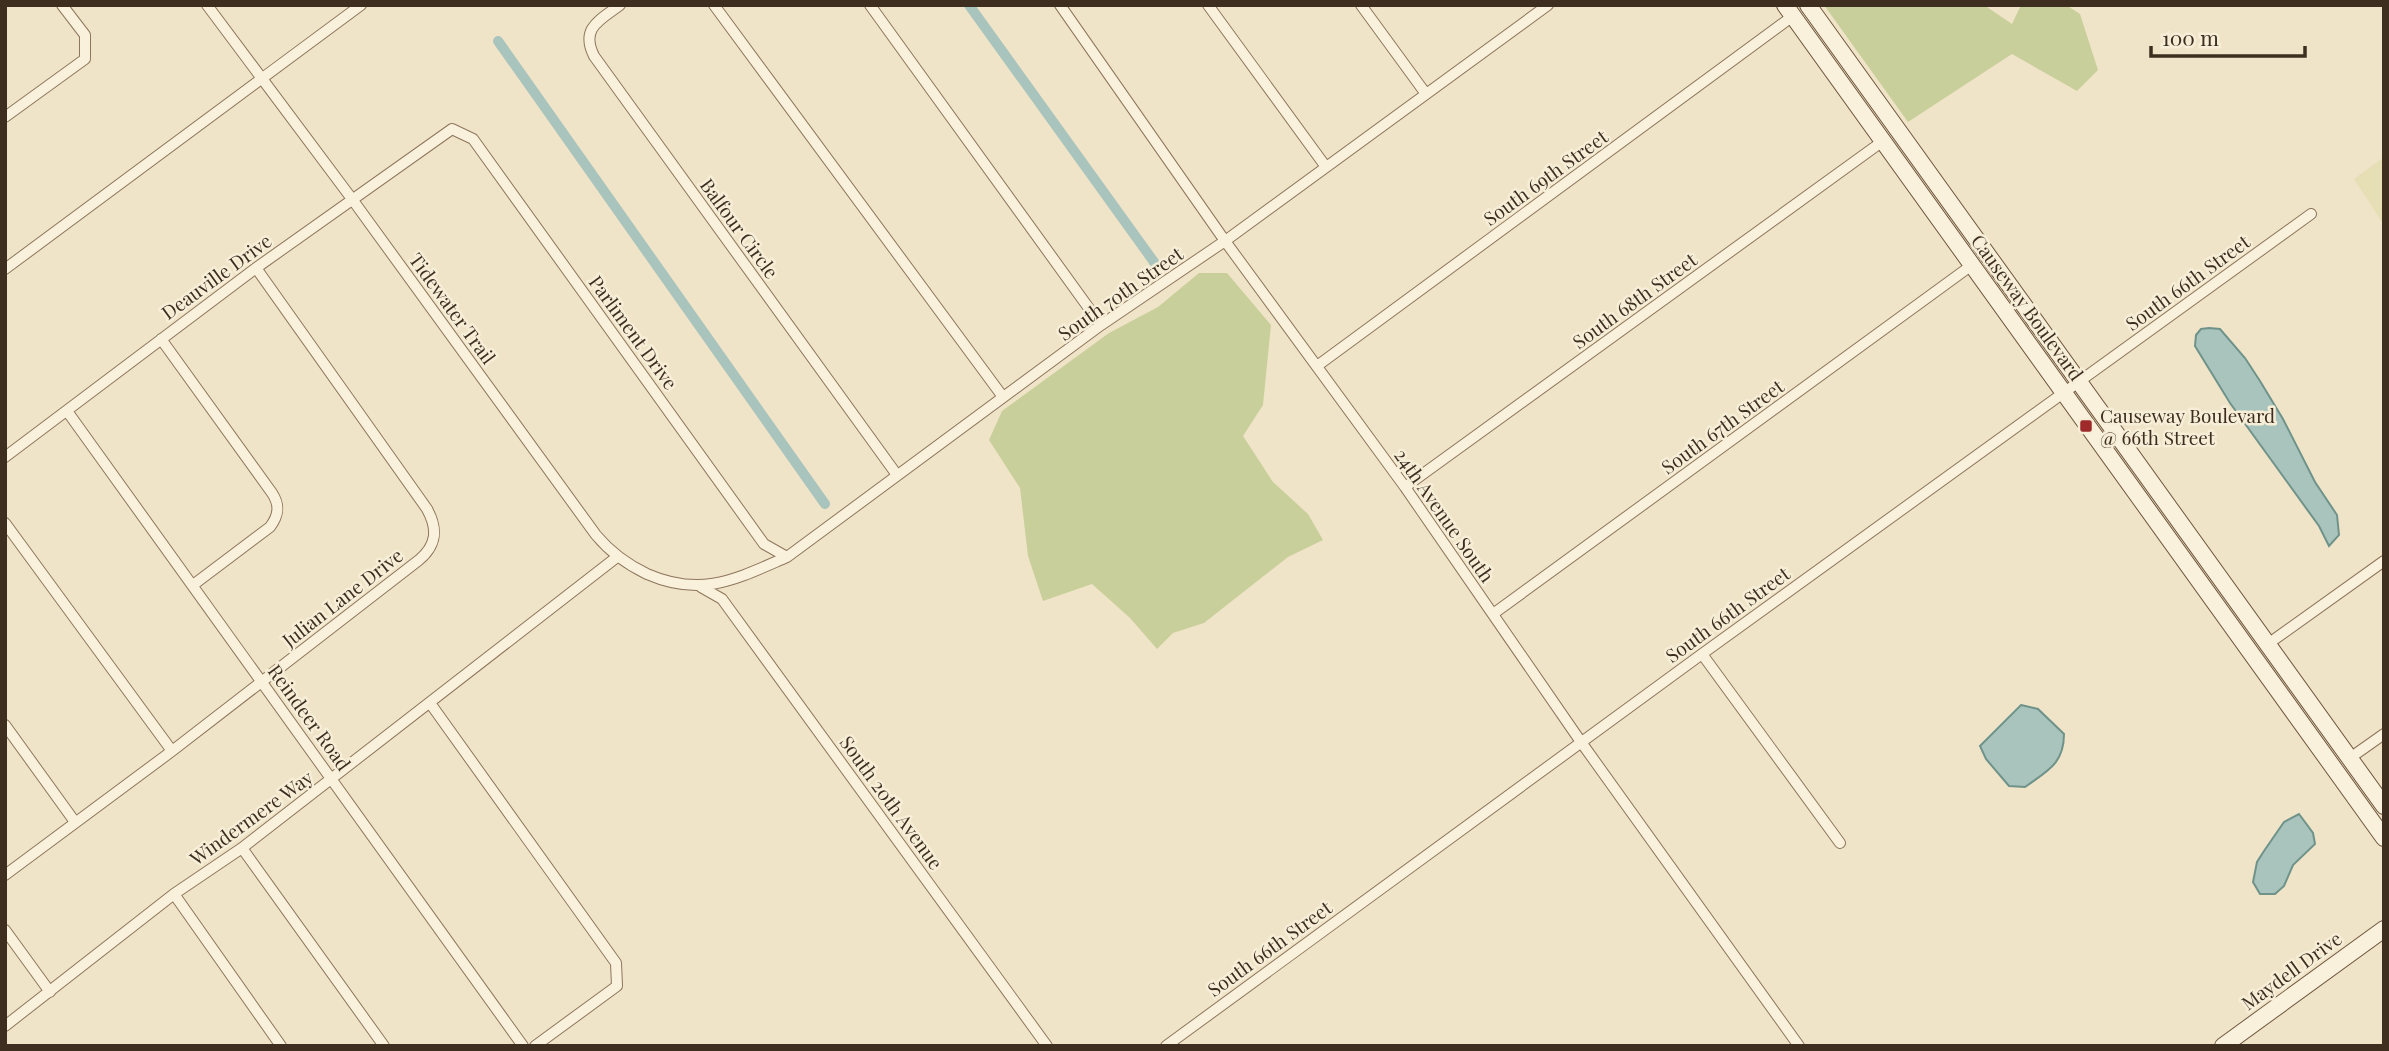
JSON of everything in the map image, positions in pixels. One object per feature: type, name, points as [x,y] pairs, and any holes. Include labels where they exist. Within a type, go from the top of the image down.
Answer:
[{"type":"main road","name":"Causeway Boulevard","points":[[1808,5],[2384,806]]},
{"type":"main road","name":"Causeway Boulevard","points":[[1789,10],[2384,838]]},
{"type":"main road","points":[[2138,498],[2161,513],[2187,549],[2194,555],[2203,555]]},
{"type":"main road","name":"Maydell Drive","points":[[2223,1046],[2384,929]]},
{"type":"street","points":[[5,117],[85,59],[85,35],[62,5]]},
{"type":"street","name":"Tidewater Trail","points":[[207,5],[352,199],[596,535],[617,557],[630,566],[670,584],[701,587]]},
{"type":"street","points":[[5,269],[361,5]]},
{"type":"street","name":"Balfour Circle","points":[[620,5],[592,27],[588,41],[594,56],[897,475]]},
{"type":"street","points":[[714,5],[1003,397]]},
{"type":"street","points":[[870,5],[1101,326]]},
{"type":"street","name":"24th Avenue South","points":[[1059,5],[1225,241],[1405,487],[1581,742],[1799,1046]]},
{"type":"street","points":[[1208,5],[1326,167]]},
{"type":"street","points":[[1362,5],[1426,94]]},
{"type":"street","name":"South 70th Street","points":[[701,587],[738,578],[787,557],[1003,397],[1225,241],[1548,5]]},
{"type":"street","name":"South 69th Street","points":[[1317,366],[1706,82],[1789,10]]},
{"type":"street","name":"Deauville Drive","points":[[5,457],[256,268],[452,129]]},
{"type":"street","name":"Parliment Drive","points":[[452,129],[473,139],[764,544],[787,557]]},
{"type":"street","name":"South 68th Street","points":[[1405,487],[1883,141]]},
{"type":"street","name":"South 66th Street","points":[[1166,1046],[2311,214]]},
{"type":"street","name":"South 67th Street","points":[[1493,614],[1972,265]]},
{"type":"street","name":"Julian Lane Drive","points":[[5,875],[172,751],[419,560],[431,546],[435,533],[433,519],[427,509],[256,268]]},
{"type":"street","points":[[161,339],[272,493],[278,506],[275,520],[270,527],[194,585]]},
{"type":"street","name":"Reindeer Road","points":[[67,411],[523,1046]]},
{"type":"street","points":[[5,523],[172,751]]},
{"type":"street","name":"Windermere Way","points":[[5,1026],[174,894],[243,848],[617,557]]},
{"type":"street","points":[[2268,644],[2384,561]]},
{"type":"street","name":"South 20th Avenue","points":[[701,587],[722,599],[1047,1046]]},
{"type":"street","points":[[1702,654],[1840,843]]},
{"type":"street","points":[[430,703],[616,963],[617,986],[535,1046]]},
{"type":"street","points":[[5,725],[75,822]]},
{"type":"street","points":[[2350,758],[2384,734]]},
{"type":"street","points":[[243,848],[384,1046]]},
{"type":"street","points":[[174,894],[281,1046]]},
{"type":"street","points":[[5,930],[50,992]]},
{"type":"shaded area","points":[[2384,157],[2384,225],[2354,179]]},
{"type":"green space","points":[[1824,5],[1984,5],[2012,24],[2021,5],[2066,5],[2080,14],[2098,70],[2077,91],[2012,54],[1908,122]]},
{"type":"green space","points":[[1199,273],[1227,273],[1271,325],[1263,405],[1243,436],[1273,482],[1308,514],[1323,540],[1288,557],[1204,623],[1173,633],[1157,649],[1130,618],[1092,584],[1043,601],[1028,556],[1020,488],[989,440],[1002,411],[1109,333],[1158,307]]},
{"type":"water","points":[[2201,329],[2220,329],[2245,358],[2283,419],[2315,482],[2337,515],[2339,535],[2329,546],[2319,526],[2230,403],[2195,346],[2196,335]]},
{"type":"water","points":[[2021,705],[2038,709],[2064,734],[2061,753],[2053,766],[2025,787],[2009,786],[1986,759],[1980,746]]},
{"type":"water","points":[[2299,814],[2313,833],[2315,844],[2293,865],[2284,886],[2275,894],[2260,894],[2253,882],[2257,862],[2284,822]]},
{"type":"waterway","points":[[969,5],[1154,262]]},
{"type":"waterway","points":[[498,41],[825,504]]},
{"type":"place","name":"Causeway Boulevard @ 66th Street","points":[[2086,426]]}]
